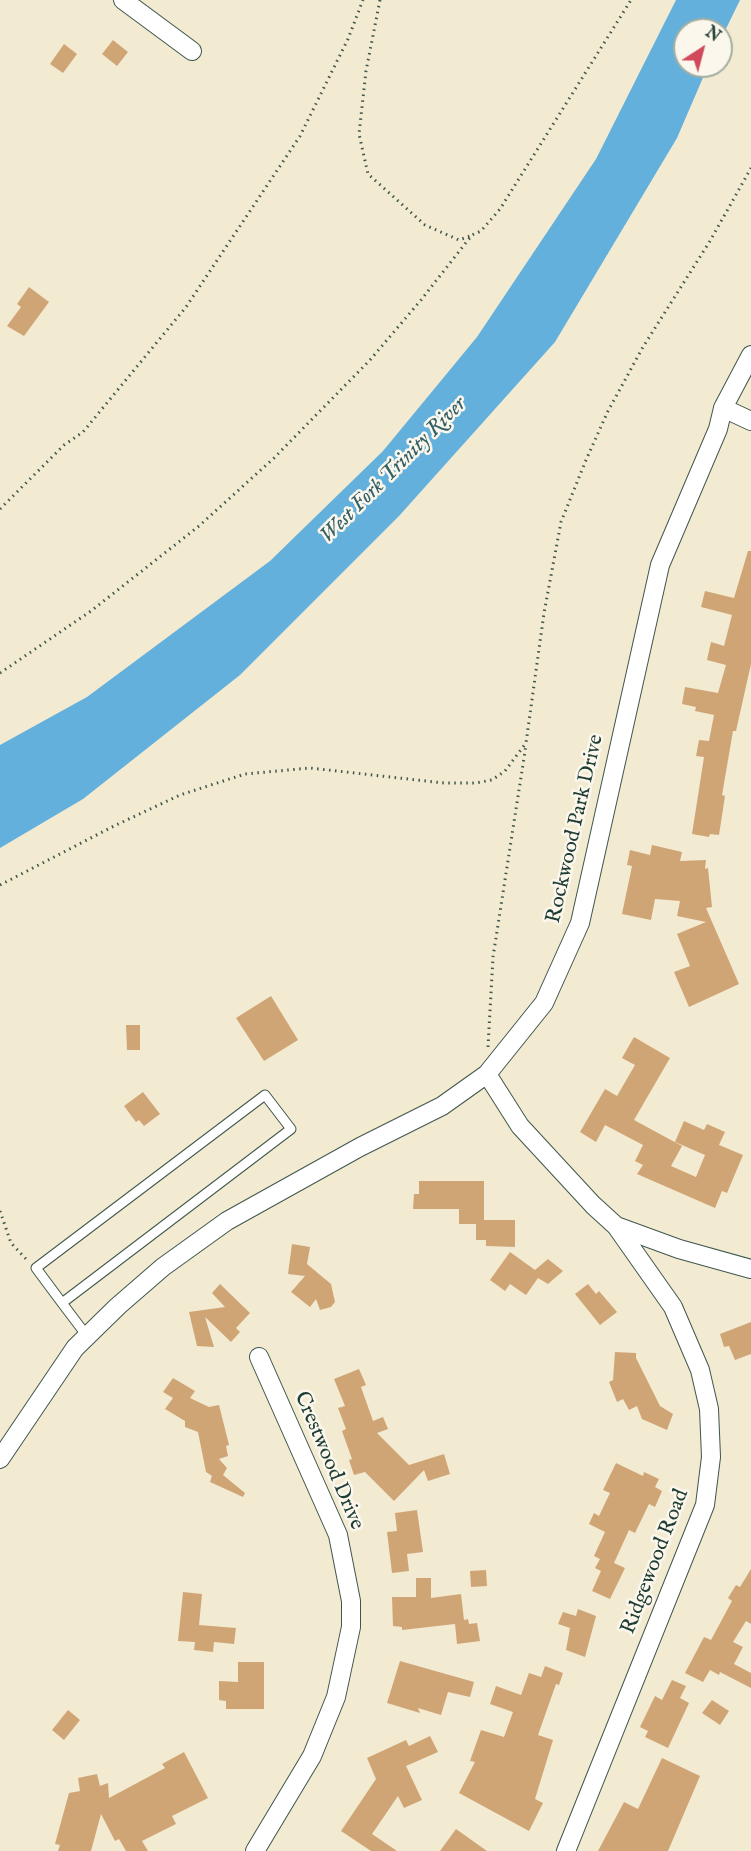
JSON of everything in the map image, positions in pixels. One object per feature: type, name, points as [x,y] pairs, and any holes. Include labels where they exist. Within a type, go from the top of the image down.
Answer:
[{"type":"street","points":[[123,0],[192,51]]},
{"type":"street","name":"Rockwood Park Drive","points":[[0,1459],[75,1348],[163,1267],[227,1221],[360,1148],[442,1107],[487,1074],[519,1038],[544,1003],[580,923],[657,576],[718,429],[723,408],[751,355]]},
{"type":"street","points":[[723,408],[751,421]]},
{"type":"street","points":[[487,1074],[520,1126],[579,1191],[616,1226],[679,1249],[751,1269]]},
{"type":"street","name":"Ridgewood Road","points":[[566,1851],[705,1505],[711,1457],[709,1409],[700,1370],[673,1307],[616,1226]]},
{"type":"street","name":"Crestwood Drive","points":[[255,1851],[312,1756],[336,1697],[351,1627],[351,1601],[338,1535],[259,1357]]},
{"type":"lane","points":[[62,1303],[291,1129],[265,1095],[36,1268],[62,1303],[87,1336]]},
{"type":"path","points":[[0,509],[64,445],[83,432],[186,307],[300,136],[348,39],[363,0]]},
{"type":"path","points":[[380,0],[366,71],[359,134],[368,174],[425,225],[459,240],[481,231],[500,209],[631,0]]},
{"type":"path","points":[[487,1074],[493,957],[544,613],[561,522],[608,411],[751,168]]},
{"type":"path","points":[[0,673],[91,611],[199,526],[273,458],[370,360],[421,300],[471,235]]},
{"type":"path","points":[[0,885],[132,817],[180,795],[234,777],[310,768],[444,783],[475,783],[492,780],[505,771],[526,743]]},
{"type":"path","points":[[0,1211],[11,1243],[36,1268]]},
{"type":"water","name":"West Fork Trinity River","points":[[676,0],[740,0],[731,18],[673,18],[673,78],[703,78],[677,138],[555,342],[399,516],[240,675],[83,799],[0,848],[0,745],[87,697],[270,561],[383,451],[477,337],[596,159]]},
{"type":"building","points":[[113,40],[128,52],[117,66],[102,54]]},
{"type":"building","points":[[64,44],[77,54],[63,73],[50,64]]},
{"type":"building","points":[[29,287],[49,302],[24,336],[7,326],[21,307],[17,304]]},
{"type":"building","points":[[748,551],[751,551],[751,664],[736,731],[733,731],[722,795],[725,796],[719,835],[710,834],[709,837],[692,834],[704,757],[696,756],[699,740],[709,741],[714,715],[695,711],[696,707],[682,704],[685,687],[718,693],[726,665],[707,660],[711,642],[724,646],[732,615],[701,607],[705,591],[734,598]]},
{"type":"building","points":[[652,845],[682,852],[680,861],[706,860],[705,869],[708,868],[712,907],[706,908],[739,984],[689,1007],[674,972],[690,966],[677,934],[706,922],[677,916],[680,901],[655,899],[651,920],[622,914],[632,866],[627,865],[630,850],[650,855]]},
{"type":"building","points":[[271,996],[298,1040],[264,1061],[236,1018]]},
{"type":"building","points":[[126,1025],[140,1025],[140,1050],[127,1050]]},
{"type":"building","points":[[634,1037],[670,1058],[634,1120],[682,1146],[671,1166],[696,1177],[705,1155],[675,1142],[684,1121],[704,1130],[707,1124],[725,1132],[719,1145],[743,1155],[727,1193],[722,1191],[715,1208],[637,1174],[643,1165],[635,1161],[643,1145],[605,1125],[596,1142],[580,1132],[605,1089],[617,1096],[635,1065],[622,1058]]},
{"type":"building","points":[[143,1092],[160,1114],[144,1126],[139,1120],[136,1122],[124,1106]]},
{"type":"building","points":[[419,1181],[484,1181],[484,1220],[515,1220],[515,1247],[486,1246],[486,1240],[476,1240],[476,1224],[459,1224],[459,1209],[413,1209],[414,1194],[419,1194]]},
{"type":"building","points":[[292,1244],[310,1247],[307,1264],[331,1284],[335,1302],[331,1307],[320,1310],[316,1299],[310,1307],[291,1292],[305,1276],[288,1274]]},
{"type":"building","points":[[510,1252],[535,1270],[548,1259],[563,1271],[548,1284],[538,1278],[526,1295],[510,1284],[505,1291],[490,1280]]},
{"type":"building","points":[[220,1284],[250,1313],[236,1328],[240,1332],[231,1342],[205,1317],[214,1347],[197,1346],[189,1312],[225,1307],[212,1293]]},
{"type":"building","points":[[588,1284],[596,1294],[599,1291],[617,1312],[600,1325],[575,1294]]},
{"type":"building","points":[[751,1322],[751,1354],[735,1360],[729,1346],[724,1347],[720,1334]]},
{"type":"building","points":[[615,1352],[636,1353],[636,1358],[660,1406],[673,1414],[667,1430],[642,1419],[637,1406],[629,1410],[623,1399],[617,1402],[609,1382],[613,1380]]},
{"type":"building","points":[[359,1369],[366,1385],[361,1387],[373,1421],[383,1417],[388,1429],[377,1433],[409,1465],[444,1454],[450,1474],[428,1481],[424,1470],[394,1501],[365,1472],[354,1475],[349,1460],[352,1459],[342,1431],[346,1429],[338,1408],[345,1406],[334,1379]]},
{"type":"building","points":[[173,1378],[195,1391],[190,1398],[209,1407],[219,1405],[229,1445],[226,1446],[228,1456],[219,1459],[227,1468],[223,1475],[245,1493],[243,1497],[210,1482],[212,1476],[206,1472],[198,1432],[185,1427],[185,1421],[165,1409],[173,1398],[163,1392]]},
{"type":"building","points":[[616,1463],[643,1476],[644,1472],[659,1479],[655,1487],[662,1491],[655,1507],[649,1504],[635,1533],[629,1530],[614,1563],[625,1568],[610,1599],[592,1591],[601,1571],[595,1568],[600,1559],[594,1556],[605,1532],[589,1524],[594,1513],[599,1516],[610,1493],[603,1490]]},
{"type":"building","points":[[417,1510],[423,1552],[407,1554],[409,1571],[392,1573],[387,1532],[397,1531],[395,1513]]},
{"type":"building","points":[[751,1569],[751,1624],[746,1621],[733,1642],[743,1647],[734,1664],[751,1673],[751,1688],[720,1672],[719,1675],[710,1670],[703,1682],[685,1673],[704,1637],[711,1640],[732,1601],[728,1598],[736,1585],[740,1587]]},
{"type":"building","points":[[486,1570],[487,1586],[471,1587],[470,1571]]},
{"type":"building","points":[[416,1578],[431,1578],[431,1598],[461,1594],[464,1620],[468,1619],[469,1624],[477,1623],[480,1641],[457,1644],[455,1624],[402,1630],[402,1627],[393,1626],[392,1597],[416,1597]]},
{"type":"building","points":[[183,1592],[202,1594],[199,1625],[236,1628],[234,1644],[214,1642],[213,1652],[194,1650],[195,1642],[178,1641]]},
{"type":"building","points":[[578,1609],[596,1616],[585,1657],[566,1650],[570,1628],[558,1624],[563,1612],[576,1616]]},
{"type":"building","points":[[400,1661],[474,1682],[470,1697],[448,1692],[441,1715],[418,1708],[420,1713],[387,1703]]},
{"type":"building","points":[[238,1662],[264,1662],[264,1709],[226,1709],[226,1701],[219,1700],[219,1681],[238,1682]]},
{"type":"building","points":[[545,1666],[563,1673],[559,1685],[556,1684],[538,1735],[553,1740],[535,1799],[543,1803],[529,1831],[459,1793],[475,1762],[470,1761],[481,1730],[504,1737],[513,1712],[490,1704],[496,1686],[521,1695],[529,1673],[541,1677]]},
{"type":"building","points":[[672,1680],[686,1686],[680,1698],[689,1703],[668,1748],[645,1737],[648,1731],[640,1727],[655,1696],[662,1700]]},
{"type":"building","points":[[712,1700],[729,1711],[720,1725],[702,1713]]},
{"type":"building","points":[[68,1710],[80,1720],[64,1740],[52,1730]]},
{"type":"building","points":[[430,1736],[438,1752],[406,1766],[422,1800],[404,1808],[398,1796],[372,1834],[397,1851],[371,1851],[341,1831],[376,1779],[367,1758],[406,1740],[409,1746]]},
{"type":"building","points":[[184,1752],[208,1798],[172,1816],[176,1824],[142,1841],[148,1851],[126,1851],[119,1839],[115,1841],[101,1814],[91,1851],[58,1851],[60,1845],[55,1844],[69,1793],[80,1791],[78,1778],[97,1774],[100,1786],[108,1783],[109,1798],[165,1768],[162,1764]]},
{"type":"building","points":[[662,1758],[700,1776],[668,1851],[598,1851],[624,1802],[638,1809]]},
{"type":"building","points":[[456,1829],[487,1851],[440,1851]]}]
